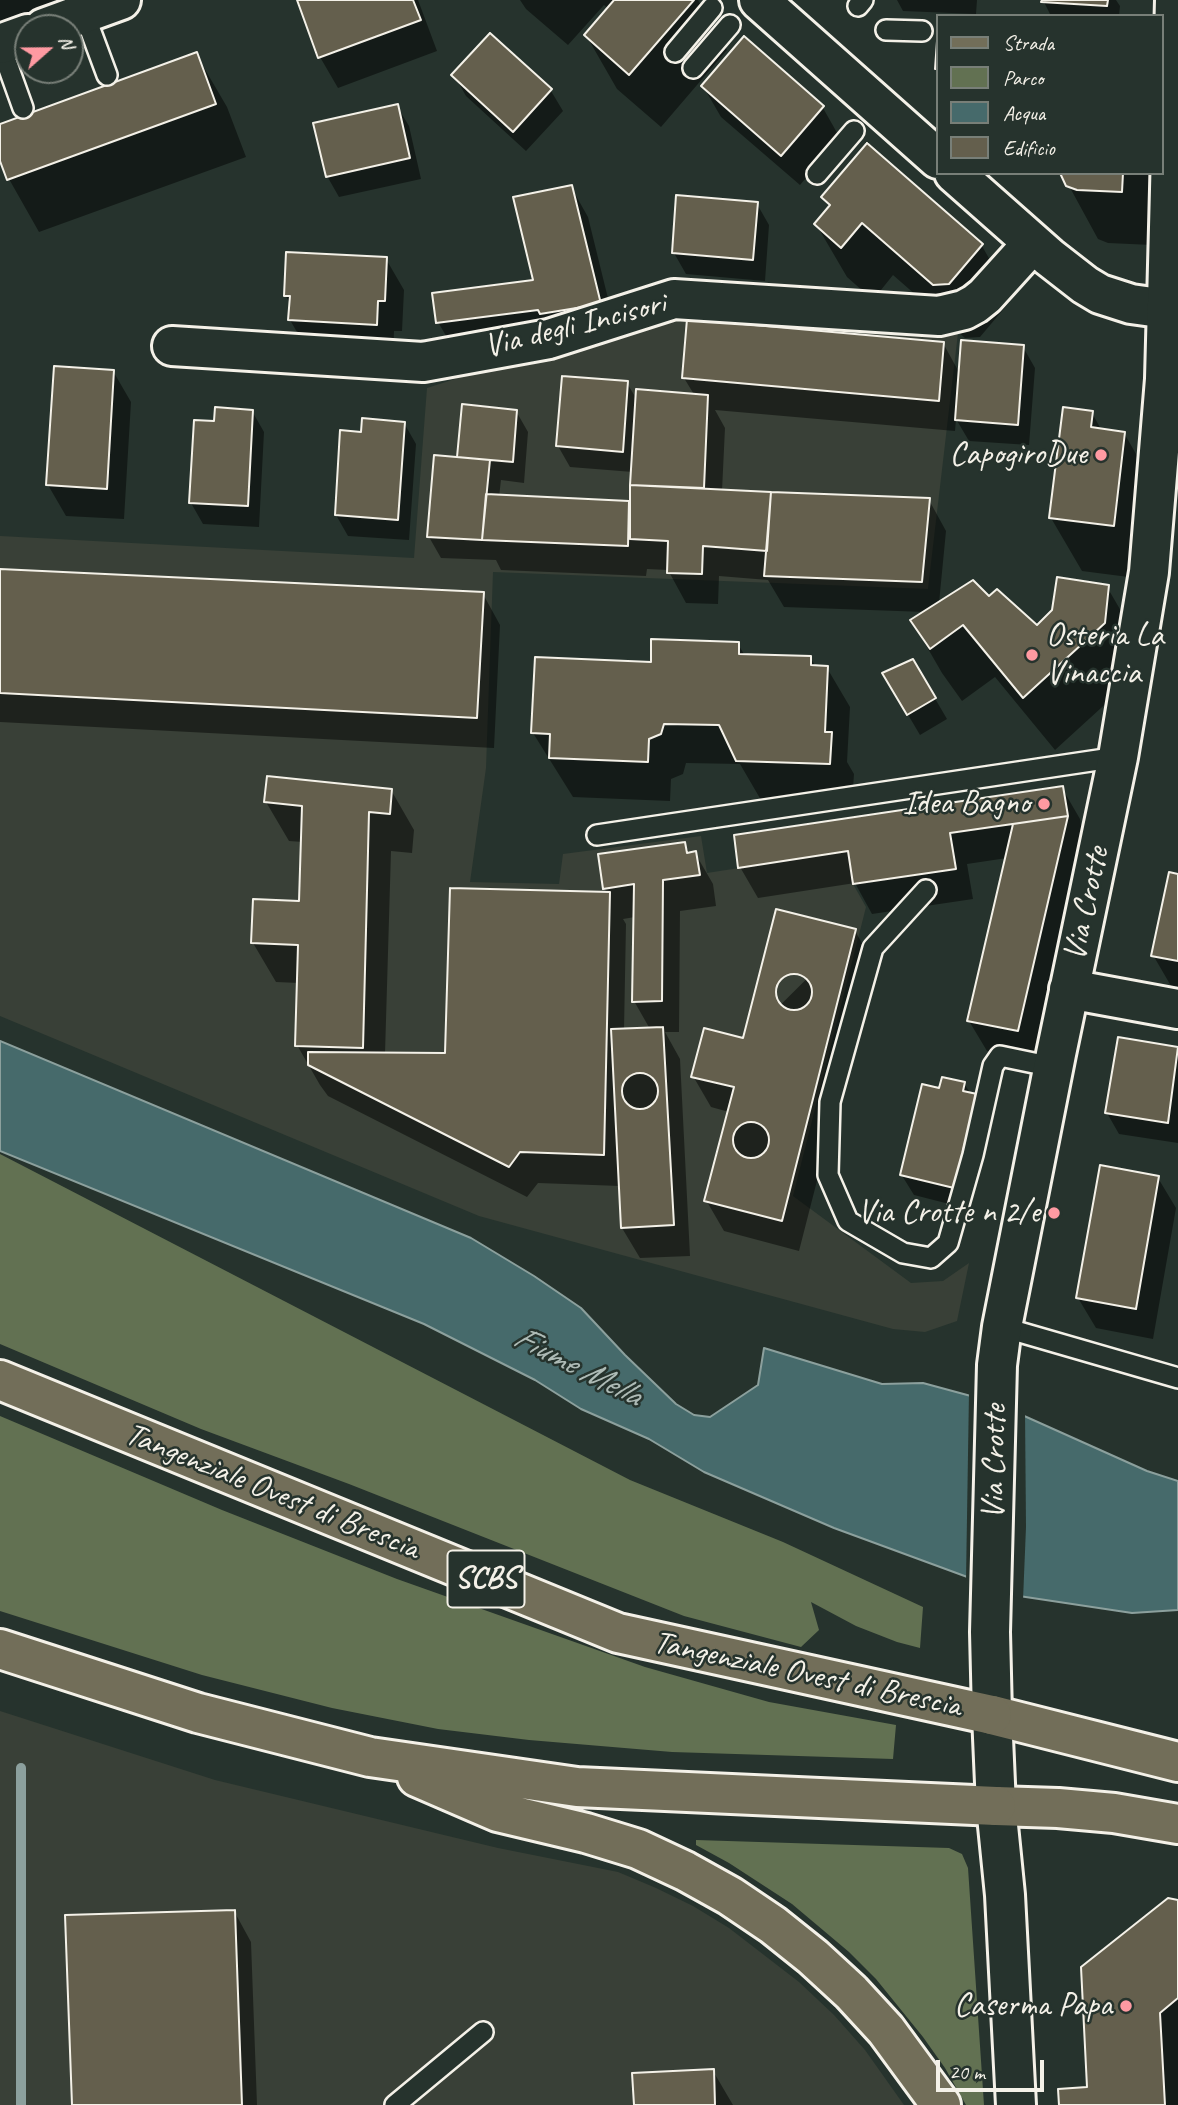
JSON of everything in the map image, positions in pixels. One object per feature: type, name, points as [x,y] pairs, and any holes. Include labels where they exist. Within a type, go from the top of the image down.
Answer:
[{"type":"main road","name":"Tangenziale Ovest di Brescia","points":[[0,1380],[618,1633],[992,1715],[1178,1762]]},
{"type":"main road","points":[[0,1649],[198,1713],[370,1757],[577,1787],[1058,1808],[1114,1813],[1178,1824]]},
{"type":"main road","points":[[370,1757],[498,1812],[586,1833],[638,1849],[730,1896],[773,1925],[851,1992],[886,2030],[941,2105]]},
{"type":"street","points":[[84,13],[121,0]]},
{"type":"street","points":[[759,0],[936,157]]},
{"type":"street","name":"Via Crotte","points":[[1016,2105],[1005,1895],[996,1806],[990,1649],[997,1365],[1002,1327],[1053,1067],[1133,678],[1150,558],[1164,393],[1175,110],[1175,0]]},
{"type":"street","points":[[956,175],[1072,276],[1100,293],[1131,304],[1167,309]]},
{"type":"street","name":"Via degli Incisori","points":[[172,346],[423,362],[549,339],[674,299],[939,316],[964,310],[975,304],[1033,243]]},
{"type":"street","points":[[1069,989],[1178,1009]]},
{"type":"lane","points":[[675,52],[712,8]]},
{"type":"lane","points":[[84,13],[107,75]]},
{"type":"lane","points":[[693,68],[730,25]]},
{"type":"lane","points":[[886,30],[922,31]]},
{"type":"lane","points":[[0,44],[23,108]]},
{"type":"lane","points":[[817,174],[854,131]]},
{"type":"lane","points":[[597,835],[1118,757]]},
{"type":"lane","points":[[926,890],[873,947],[830,1102],[828,1175],[848,1221],[902,1253],[931,1258],[948,1242],[973,1155],[993,1066],[1000,1056],[1053,1067]]},
{"type":"lane","points":[[1002,1327],[1178,1378]]},
{"type":"lane","points":[[395,2105],[483,2032]]},
{"type":"shaded area","points":[[677,308],[958,333],[928,589],[493,572],[486,768],[470,882],[559,884],[563,854],[701,836],[707,873],[848,851],[853,884],[866,907],[793,1196],[911,1283],[943,1281],[969,1263],[957,1321],[925,1332],[893,1329],[479,1216],[0,1016],[0,536],[414,558],[427,388]]},
{"type":"shaded area","points":[[0,1711],[215,1780],[498,1848],[618,1872],[656,1888],[729,1928],[799,1982],[834,2015],[865,2050],[904,2105],[0,2105]]},
{"type":"green space","points":[[0,1154],[630,1480],[783,1542],[923,1607],[920,1648],[856,1626],[811,1602],[819,1630],[801,1647],[684,1616],[349,1484],[201,1429],[0,1344]]},
{"type":"green space","points":[[0,1416],[222,1510],[397,1579],[645,1667],[769,1702],[896,1725],[893,1759],[672,1752],[438,1729],[332,1708],[202,1675],[0,1611]]},
{"type":"green space","points":[[696,1840],[949,1848],[962,1854],[968,1868],[984,2105],[966,2105],[923,2037],[876,1979],[849,1952],[792,1904],[696,1845]]},
{"type":"water","name":"Fiume Mella","points":[[0,1041],[471,1238],[581,1308],[676,1404],[694,1415],[710,1417],[758,1385],[764,1348],[882,1384],[923,1383],[993,1402],[1147,1471],[1178,1481],[1178,1610],[1132,1613],[1019,1596],[834,1528],[704,1472],[649,1439],[581,1409],[535,1380],[424,1324],[0,1151]]},
{"type":"pier","points":[[969,1392],[994,1398],[1025,1412],[1026,1527],[1023,1600],[966,1580]]},
{"type":"building","points":[[297,0],[413,0],[421,20],[318,58]]},
{"type":"building","points":[[614,0],[694,0],[629,75],[584,35]]},
{"type":"building","points":[[1108,0],[1107,6],[1041,2]]},
{"type":"building","points":[[490,33],[552,89],[513,132],[451,75]]},
{"type":"building","points":[[744,36],[824,106],[781,156],[701,86]]},
{"type":"building","points":[[197,52],[216,104],[7,180],[0,161],[0,124]]},
{"type":"building","points":[[398,104],[410,158],[326,177],[313,123]]},
{"type":"building","points":[[867,143],[983,244],[949,284],[933,285],[862,223],[841,248],[814,224],[830,205],[821,197]]},
{"type":"building","points":[[1061,175],[1123,175],[1122,192],[1077,190],[1066,186]]},
{"type":"building","points":[[572,185],[601,304],[540,314],[538,310],[436,323],[432,293],[533,280],[513,197]]},
{"type":"building","points":[[676,195],[758,202],[753,260],[672,253]]},
{"type":"building","points":[[286,252],[387,257],[385,301],[378,301],[377,325],[288,320],[290,296],[284,296]]},
{"type":"building","points":[[687,319],[944,342],[939,401],[682,378]]},
{"type":"building","points":[[961,340],[1024,345],[1018,425],[955,420]]},
{"type":"building","points":[[54,366],[114,370],[107,489],[46,485]]},
{"type":"building","points":[[562,376],[628,381],[623,452],[556,446]]},
{"type":"building","points":[[636,389],[708,395],[704,488],[630,485]]},
{"type":"building","points":[[462,404],[517,410],[513,462],[457,457]]},
{"type":"building","points":[[215,407],[253,410],[248,506],[189,503],[194,420],[214,421]]},
{"type":"building","points":[[1063,407],[1093,411],[1091,427],[1125,432],[1114,526],[1049,518]]},
{"type":"building","points":[[362,418],[405,422],[398,520],[335,515],[340,430],[361,432]]},
{"type":"building","points":[[434,455],[490,460],[482,540],[427,537]]},
{"type":"building","points":[[630,485],[771,492],[767,551],[703,546],[702,574],[667,573],[668,541],[630,539]]},
{"type":"building","points":[[771,492],[930,498],[922,582],[764,576]]},
{"type":"building","points":[[486,494],[629,501],[628,546],[482,540]]},
{"type":"building","points":[[0,569],[484,592],[477,718],[0,693]]},
{"type":"building","points":[[1057,577],[1109,585],[1105,623],[1023,698],[963,625],[930,649],[910,620],[973,580],[989,596],[997,589],[1037,625],[1052,610]]},
{"type":"building","points":[[651,639],[739,642],[739,654],[811,656],[811,665],[828,666],[825,732],[832,732],[830,764],[736,761],[719,725],[664,724],[661,734],[649,739],[648,762],[549,758],[550,734],[531,733],[535,657],[651,662]]},
{"type":"building","points":[[913,659],[936,698],[907,715],[882,673]]},
{"type":"building","points":[[267,776],[392,789],[390,814],[369,812],[363,1048],[295,1046],[298,945],[251,943],[253,899],[299,901],[302,806],[264,802]]},
{"type":"building","points":[[1063,786],[1068,816],[950,833],[956,869],[853,884],[848,851],[738,868],[734,835]]},
{"type":"building","points":[[1068,816],[1018,1031],[967,1021],[1013,824]]},
{"type":"building","points":[[685,842],[687,853],[696,851],[700,875],[663,880],[662,1001],[632,1002],[634,884],[603,889],[598,854]]},
{"type":"building","points":[[1169,872],[1178,874],[1178,961],[1151,956]]},
{"type":"building","points":[[450,888],[610,892],[604,1155],[520,1152],[509,1167],[308,1065],[308,1052],[445,1053]]},
{"type":"building","points":[[776,909],[856,929],[782,1221],[704,1201],[734,1087],[691,1077],[704,1028],[743,1038]]},
{"type":"building","points":[[794,974],[807,979],[812,992],[807,1005],[794,1010],[781,1005],[776,992],[781,979]]},
{"type":"building","points":[[663,1027],[674,1225],[621,1228],[611,1029]]},
{"type":"building","points":[[1118,1037],[1178,1047],[1168,1123],[1105,1113]]},
{"type":"building","points":[[640,1073],[653,1078],[658,1091],[653,1104],[640,1109],[627,1104],[622,1091],[627,1078]]},
{"type":"building","points":[[942,1077],[965,1082],[963,1091],[977,1094],[954,1188],[900,1175],[922,1084],[939,1088]]},
{"type":"building","points":[[751,1122],[764,1127],[769,1140],[764,1153],[751,1158],[738,1153],[733,1140],[738,1127]]},
{"type":"building","points":[[1100,1165],[1159,1176],[1136,1309],[1076,1298]]},
{"type":"building","name":"Caserma Papa","points":[[1168,1898],[1178,1900],[1178,1998],[1160,2013],[1165,2105],[1059,2105],[1058,2089],[1087,2087],[1081,1967]]},
{"type":"building","points":[[235,1910],[242,2105],[72,2105],[65,1915]]},
{"type":"building","points":[[714,2069],[715,2105],[634,2105],[632,2073]]},
{"type":"waterway","points":[[21,1768],[21,2105]]},
{"type":"place","name":"CapogiroDue","points":[[1101,455]]},
{"type":"place","name":"Osteria La Vinaccia","points":[[1032,655]]},
{"type":"place","name":"Idea Bagno","points":[[1044,804]]},
{"type":"place","name":"Via Crotte n 2/e","points":[[1054,1213]]},
{"type":"place","name":"Caserma Papa","points":[[1126,2006]]}]
